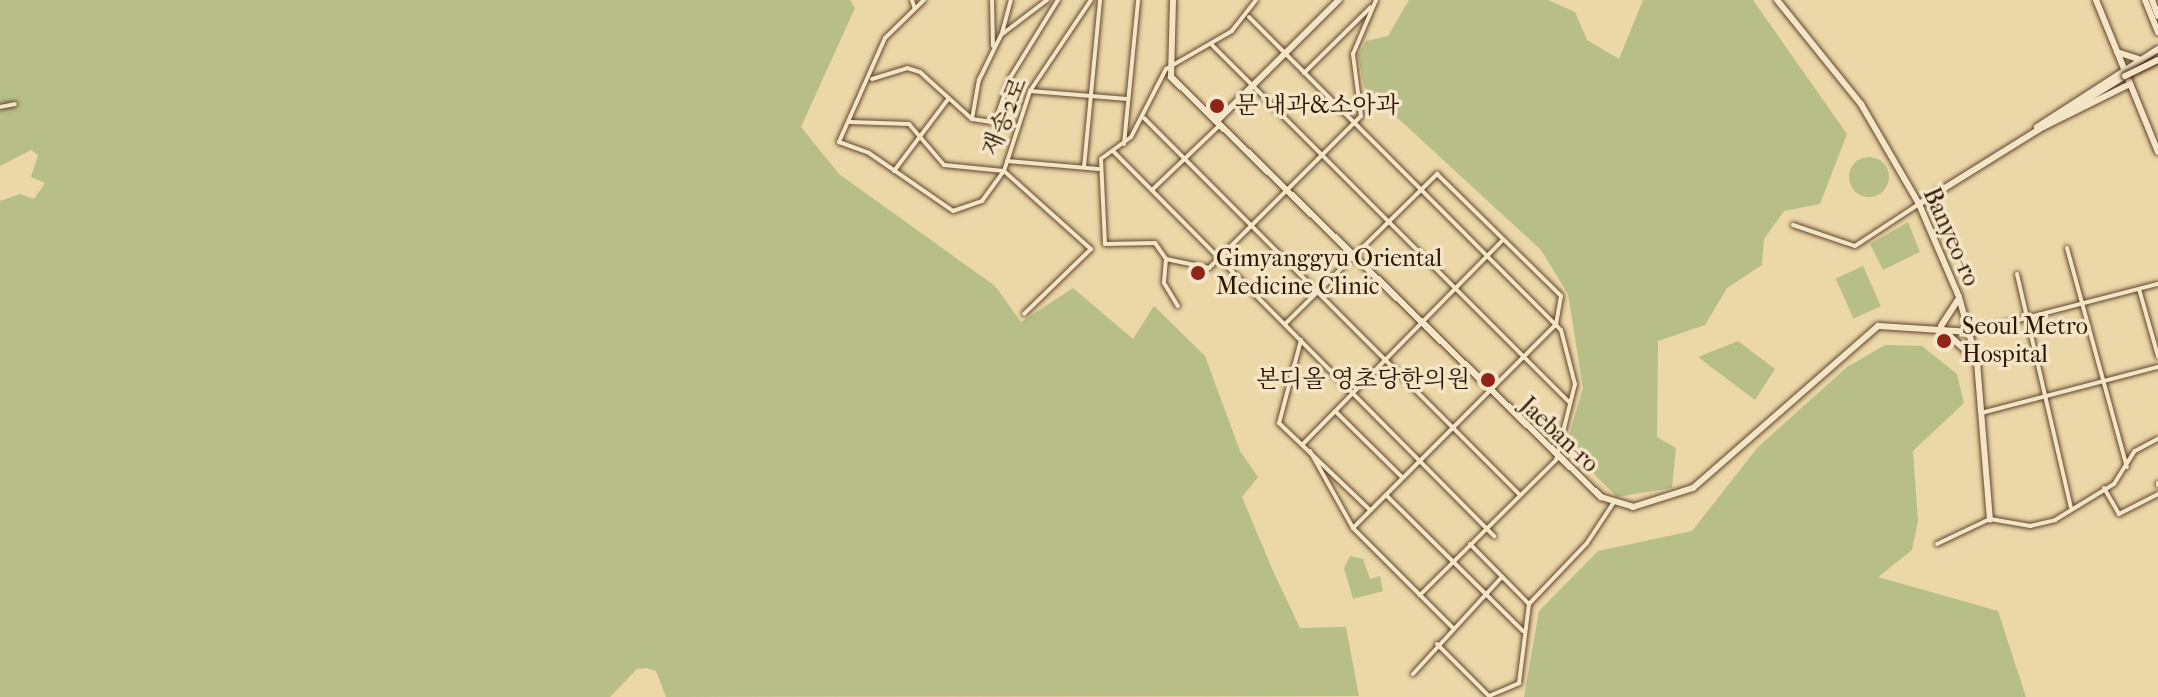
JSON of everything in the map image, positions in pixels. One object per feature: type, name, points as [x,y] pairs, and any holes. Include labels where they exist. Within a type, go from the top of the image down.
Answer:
[{"type":"main road","points":[[1173,0],[1166,69],[1287,191]]},
{"type":"main road","points":[[1219,123],[1252,85],[1339,0]]},
{"type":"main road","name":"Banyeo-ro","points":[[1777,0],[1861,104],[1919,204],[1959,297],[1972,332],[1977,362],[1990,519]]},
{"type":"main road","points":[[2096,0],[2158,152]]},
{"type":"main road","points":[[2145,0],[2158,32]]},
{"type":"main road","points":[[2152,0],[2158,16]]},
{"type":"main road","points":[[2038,129],[2123,67],[2158,49]]},
{"type":"main road","points":[[2117,52],[2138,59]]},
{"type":"main road","points":[[1919,204],[2038,129],[2158,60]]},
{"type":"main road","points":[[2038,129],[2130,84]]},
{"type":"main road","name":"Jaeban-ro","points":[[1287,191],[1556,460],[1614,502]]},
{"type":"main road","points":[[1939,327],[1959,297]]},
{"type":"main road","points":[[1614,502],[1651,505],[1693,488],[1858,337],[1896,324],[1972,332]]},
{"type":"main road","points":[[1939,327],[1977,362]]},
{"type":"street","points":[[912,0],[915,9]]},
{"type":"street","points":[[848,122],[872,79],[885,38],[924,0]]},
{"type":"street","name":"재송2로","points":[[992,0],[993,48]]},
{"type":"street","points":[[972,119],[1011,0]]},
{"type":"street","points":[[1001,35],[1047,0]]},
{"type":"street","points":[[995,123],[1010,78],[1058,0]]},
{"type":"street","name":"재송2로","points":[[848,122],[841,146],[894,171],[953,211],[982,201],[1004,171],[1030,91],[1091,0]]},
{"type":"street","points":[[1084,167],[1100,0]]},
{"type":"street","points":[[1124,144],[1138,0]]},
{"type":"street","points":[[1178,306],[1164,283],[1166,259],[1155,243],[1105,244],[1099,169],[1144,118],[1166,69],[1212,45],[1249,17],[1256,0]]},
{"type":"street","points":[[1166,259],[1209,268],[1361,116],[1353,54],[1376,0]]},
{"type":"street","points":[[1304,73],[1373,6]]},
{"type":"street","points":[[1249,17],[1556,324]]},
{"type":"street","points":[[1212,45],[1570,402]]},
{"type":"street","points":[[872,79],[907,68],[972,119],[1017,127]]},
{"type":"street","points":[[1030,91],[1128,99]]},
{"type":"street","points":[[894,171],[949,98]]},
{"type":"street","points":[[0,107],[15,104]]},
{"type":"street","points":[[1144,118],[1520,495]]},
{"type":"street","points":[[848,122],[898,121],[920,134],[944,165],[1004,171],[1091,249],[1024,314]]},
{"type":"street","points":[[1152,190],[1219,123]]},
{"type":"street","points":[[1113,151],[1494,536]]},
{"type":"street","points":[[1007,161],[1099,169]]},
{"type":"street","points":[[1285,324],[1437,174],[1561,296],[1556,324],[1575,384],[1556,460],[1420,595]]},
{"type":"street","points":[[1793,225],[1855,246],[1919,204]]},
{"type":"street","points":[[1303,444],[1502,241]]},
{"type":"street","points":[[2067,248],[2085,303],[2103,383],[2127,467]]},
{"type":"street","points":[[2017,274],[2031,317],[2071,507]]},
{"type":"street","points":[[1972,332],[2158,284]]},
{"type":"street","points":[[2139,289],[2158,356]]},
{"type":"street","points":[[1353,528],[1556,324]]},
{"type":"street","points":[[1301,340],[1279,423],[1370,511]]},
{"type":"street","points":[[1981,413],[2158,367]]},
{"type":"street","points":[[1335,411],[1403,478]]},
{"type":"street","points":[[1937,544],[1990,519],[2030,526],[2071,507],[2103,488],[2127,467],[2135,451],[2158,439]]},
{"type":"street","points":[[1310,451],[1353,528],[1452,627]]},
{"type":"street","points":[[2103,488],[2119,514],[2135,509],[2158,494]]},
{"type":"street","points":[[1386,495],[1523,631]]},
{"type":"street","points":[[1437,644],[1489,696],[1519,683],[1523,631],[1529,604],[1587,543],[1614,502]]},
{"type":"street","points":[[1470,544],[1529,604]]},
{"type":"street","points":[[1413,674],[1452,627],[1502,577]]},
{"type":"green space","points":[[0,0],[850,0],[855,8],[801,127],[839,174],[995,286],[1021,322],[1073,288],[1133,339],[1154,306],[1205,356],[1240,451],[1258,477],[1242,497],[1273,571],[1300,628],[1346,627],[1359,696],[666,697],[656,671],[647,668],[637,669],[610,697],[0,697],[0,201],[20,194],[34,199],[45,183],[31,177],[38,155],[31,150],[0,166]]},
{"type":"green space","points":[[1409,0],[1548,0],[1575,12],[1587,40],[1619,59],[1643,0],[1753,0],[1847,134],[1820,204],[1784,211],[1764,239],[1762,265],[1727,288],[1705,325],[1658,341],[1657,437],[1676,448],[1672,488],[1617,497],[1566,446],[1583,388],[1568,294],[1541,250],[1364,87],[1358,55],[1366,41],[1388,36]]},
{"type":"green space","points":[[1869,157],[1883,163],[1889,177],[1883,191],[1869,197],[1855,191],[1849,177],[1855,163]]},
{"type":"green space","points":[[1908,222],[1920,252],[1883,270],[1870,244]]},
{"type":"green space","points":[[1863,266],[1881,306],[1853,318],[1836,278]]},
{"type":"green space","points":[[1738,341],[1775,369],[1755,400],[1698,357]]},
{"type":"green space","points":[[1885,345],[1922,346],[1957,374],[1964,403],[1913,451],[1918,521],[1912,550],[1878,577],[1998,611],[2026,697],[1524,697],[1539,611],[1598,551],[1692,531],[1758,447],[1847,367]]},
{"type":"green space","points":[[1350,556],[1363,559],[1370,579],[1380,576],[1383,591],[1353,599],[1344,568]]},
{"type":"place","name":"문 내과&소아과","points":[[1217,106]]},
{"type":"place","name":"Gimyanggyu Oriental Medicine Clinic","points":[[1198,273]]},
{"type":"place","name":"Seoul Metro Hospital","points":[[1944,341]]},
{"type":"place","name":"본디올 영초당한의원","points":[[1488,380]]}]
